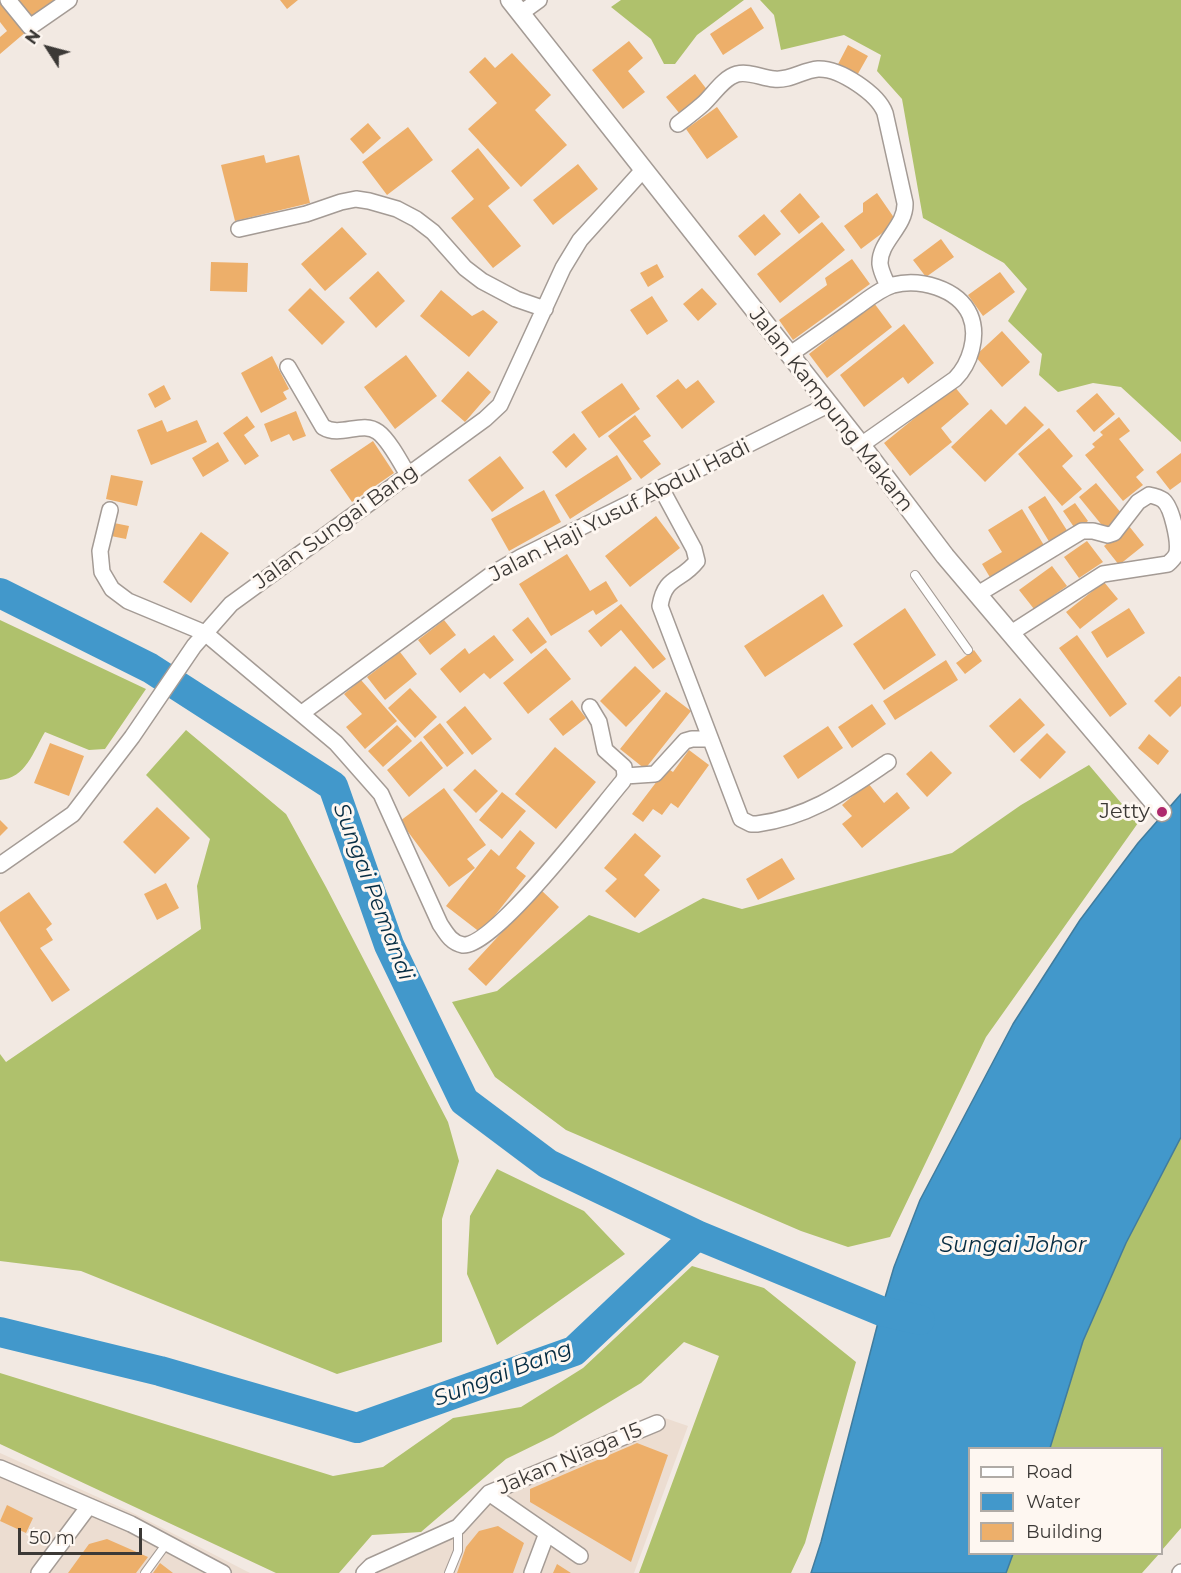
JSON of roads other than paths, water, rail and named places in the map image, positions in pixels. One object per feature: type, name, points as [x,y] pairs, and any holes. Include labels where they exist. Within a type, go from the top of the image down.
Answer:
[{"type":"street","points":[[8,0],[30,27],[69,0]]},
{"type":"street","points":[[515,7],[539,0]]},
{"type":"street","name":"Jalan Kampung Makam","points":[[515,7],[861,445],[945,556],[1162,812]]},
{"type":"street","points":[[678,124],[730,78],[739,74],[775,79],[794,77],[820,69],[852,81],[868,92],[882,105],[885,113],[905,203],[900,225],[884,249],[880,260],[880,268],[888,286]]},
{"type":"street","name":"Jalan Sungai Bang","points":[[0,865],[73,814],[132,737],[194,646],[231,604],[485,419],[500,405],[563,268],[580,240],[643,170]]},
{"type":"street","points":[[239,229],[306,214],[341,202],[356,199],[369,201],[397,209],[416,219],[433,232],[465,268],[482,281],[516,299],[545,309]]},
{"type":"street","points":[[789,355],[888,286],[896,284],[935,286],[947,292],[969,314],[972,342],[968,361],[963,371],[955,380],[861,445]]},
{"type":"street","points":[[288,367],[323,427],[334,432],[364,428],[375,429],[383,436],[408,474]]},
{"type":"street","name":"Jalan Haji Yusuf Abdul Hadi","points":[[302,713],[492,574],[521,557],[828,405]]},
{"type":"street","points":[[661,488],[694,549],[697,561],[690,570],[670,582],[662,592],[660,606],[741,819],[751,824],[776,822],[799,815],[831,800],[888,762]]},
{"type":"street","points":[[978,594],[1082,531],[1108,535],[1114,533],[1137,502],[1149,495],[1163,500],[1173,518],[1177,559],[1162,566],[1103,574],[1011,633]]},
{"type":"street","points":[[110,510],[100,551],[102,572],[112,589],[128,601],[205,633],[336,743],[381,794],[440,924],[452,941],[465,945],[478,941],[520,904],[625,776],[624,767],[605,750],[599,722],[590,707]]},
{"type":"street","points":[[625,776],[655,774],[685,741],[711,739]]},
{"type":"street","name":"Jakan Niaga 15","points":[[364,1573],[371,1566],[458,1527],[489,1493],[657,1423]]},
{"type":"street","points":[[0,1468],[131,1524],[223,1573]]},
{"type":"street","points":[[489,1493],[580,1556]]},
{"type":"street","points":[[39,1573],[89,1506]]},
{"type":"street","points":[[532,1573],[547,1533]]},
{"type":"lane","points":[[915,575],[968,650]]},
{"type":"lane","points":[[449,1573],[458,1551],[458,1527]]},
{"type":"lane","points":[[145,1573],[166,1543]]},
{"type":"water","name":"Sungai Johor","points":[[1181,794],[1181,1137],[1126,1243],[1083,1341],[1050,1447],[968,1447],[968,1555],[1013,1555],[1006,1573],[811,1573],[881,1311],[894,1267],[920,1200],[1013,1024],[1080,920],[1138,843]]},
{"type":"waterway","name":"Sungai Pemandi","points":[[0,593],[150,668],[333,786],[389,945],[464,1101],[548,1164],[697,1235]]},
{"type":"waterway","name":"Sungai Bang","points":[[0,1332],[160,1371],[357,1428],[574,1351],[697,1235],[881,1311],[920,1320]]},
{"type":"place","name":"Jetty","points":[[1162,812]]}]
